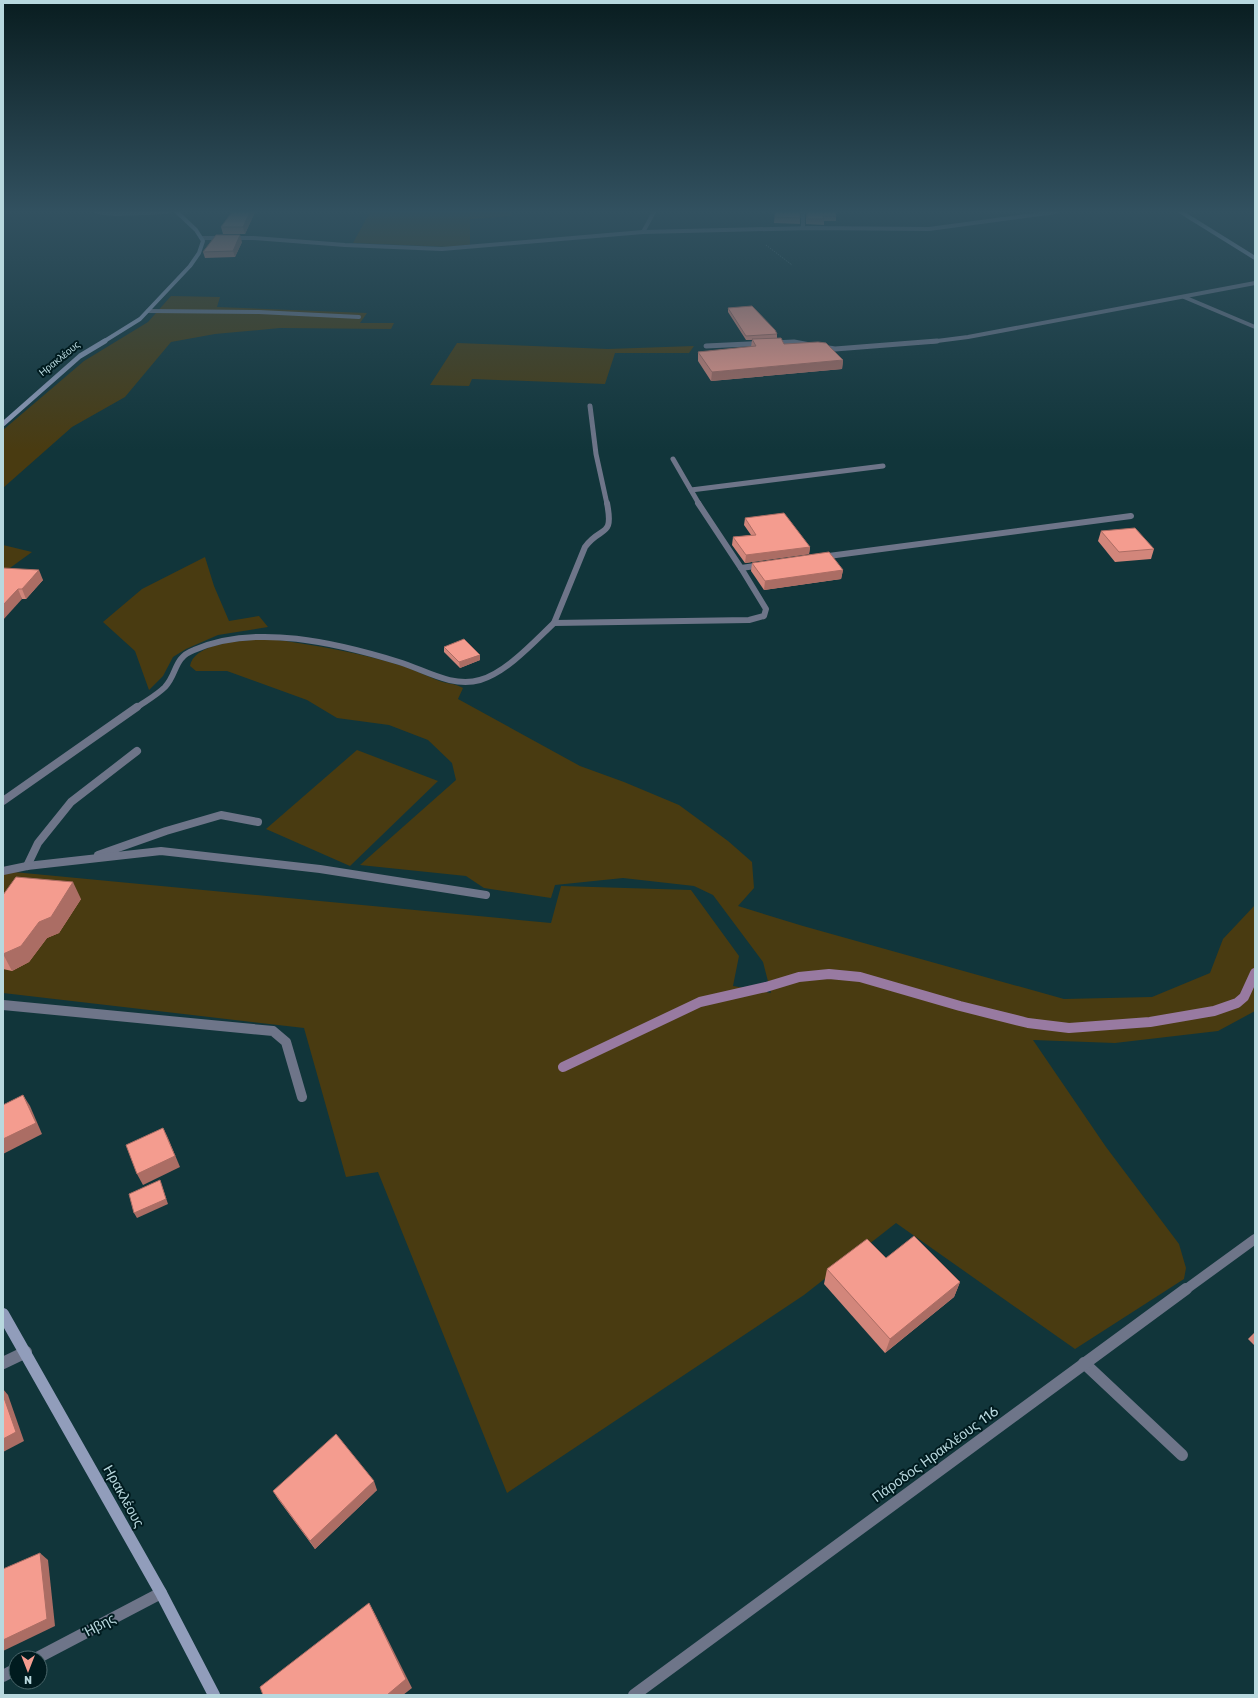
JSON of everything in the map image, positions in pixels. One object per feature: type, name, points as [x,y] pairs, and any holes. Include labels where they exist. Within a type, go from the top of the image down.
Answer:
[{"type":"street","name":"Ηρακλέους","points":[[3,424],[80,356],[135,324],[166,291]]},
{"type":"street","points":[[706,346],[794,342],[835,349],[916,343],[968,337],[1213,291]]},
{"type":"street","points":[[1183,297],[1255,327]]},
{"type":"street","points":[[148,311],[259,312],[359,317]]},
{"type":"street","points":[[3,800],[160,692],[170,680],[175,666],[180,658],[195,649],[217,642],[243,638],[288,638],[372,655],[418,668],[437,678],[446,680],[480,680],[497,672],[533,643],[554,623],[585,547],[591,539],[606,530],[609,524],[610,519],[596,454],[590,406]]},
{"type":"street","points":[[554,623],[749,620],[764,616],[766,609],[691,490],[673,458]]},
{"type":"street","points":[[691,490],[883,466]]},
{"type":"street","points":[[811,559],[1132,516]]},
{"type":"street","points":[[741,568],[772,564]]},
{"type":"street","points":[[27,866],[38,843],[71,802],[138,751]]},
{"type":"street","points":[[86,860],[166,831],[221,815],[258,822]]},
{"type":"street","points":[[3,871],[27,866],[161,851],[320,869],[486,895]]},
{"type":"street","points":[[3,1005],[273,1032],[286,1042],[302,1097]]},
{"type":"street","name":"Πάροδος Ηρακλέους 116","points":[[634,1695],[1084,1363],[1255,1240]]},
{"type":"street","name":"Ηρακλέους","points":[[3,1314],[26,1352],[161,1593],[214,1695]]},
{"type":"street","points":[[3,1363],[26,1352]]},
{"type":"street","points":[[1084,1363],[1182,1455]]},
{"type":"street","name":"Ήβης","points":[[48,1652],[161,1593]]},
{"type":"shaded area","points":[[171,296],[220,297],[217,307],[367,313],[360,323],[394,323],[391,329],[280,328],[215,334],[171,342],[125,397],[72,427],[3,488],[3,430],[84,361],[148,322]]},
{"type":"shaded area","points":[[457,343],[608,349],[694,346],[689,353],[615,353],[605,384],[472,379],[469,386],[430,385]]},
{"type":"shaded area","points":[[3,545],[32,552],[3,573]]},
{"type":"shaded area","points":[[205,557],[214,586],[229,621],[259,616],[268,627],[218,635],[186,649],[173,657],[163,676],[149,690],[135,651],[103,622],[142,589]]},
{"type":"shaded area","points":[[270,639],[321,647],[372,658],[406,667],[440,681],[460,686],[463,688],[458,699],[580,766],[624,782],[679,805],[728,841],[752,862],[754,888],[738,906],[803,926],[1064,999],[1152,997],[1210,973],[1223,939],[1255,905],[1255,1011],[1218,1031],[1115,1043],[1033,1040],[1106,1147],[1179,1244],[1186,1268],[1184,1279],[1075,1349],[896,1223],[804,1295],[507,1493],[378,1172],[346,1177],[304,1028],[3,993],[3,871],[551,923],[561,886],[691,890],[739,956],[733,986],[771,993],[763,962],[713,895],[694,886],[623,878],[555,885],[551,898],[484,888],[466,876],[360,865],[456,780],[452,763],[428,740],[389,725],[337,718],[307,700],[227,671],[196,671],[190,666],[194,658],[201,651],[212,647],[237,641]]},
{"type":"shaded area","points":[[357,750],[438,781],[350,866],[266,829]]},
{"type":"building","points":[[752,306],[777,334],[746,336],[728,308]]},
{"type":"building","points":[[781,338],[784,344],[826,343],[843,360],[712,372],[698,352],[756,346],[752,339]]},
{"type":"building","points":[[784,513],[810,547],[746,555],[733,537],[756,535],[745,518]]},
{"type":"building","points":[[1135,528],[1154,549],[1119,552],[1101,531]]},
{"type":"building","points":[[829,552],[843,570],[765,581],[752,563]]},
{"type":"building","points":[[3,568],[39,570],[22,589],[18,589],[3,605]]},
{"type":"building","points":[[464,639],[480,655],[459,662],[444,647]]},
{"type":"building","points":[[16,877],[73,882],[51,917],[39,922],[21,946],[3,954],[3,895]]},
{"type":"building","points":[[23,1095],[36,1123],[3,1139],[3,1105]]},
{"type":"building","points":[[163,1128],[175,1156],[137,1174],[126,1145]]},
{"type":"building","points":[[160,1180],[166,1199],[134,1213],[129,1194]]},
{"type":"building","points":[[914,1236],[960,1282],[890,1339],[827,1269],[867,1239],[886,1258]]},
{"type":"building","points":[[3,1395],[16,1432],[3,1439]]},
{"type":"building","points":[[336,1434],[374,1481],[310,1541],[273,1491]]},
{"type":"building","points":[[40,1553],[47,1619],[3,1640],[3,1569]]},
{"type":"building","points":[[369,1603],[406,1679],[387,1695],[263,1695],[260,1687]]},
{"type":"waterway","points":[[563,1067],[700,1002],[766,987],[799,977],[829,974],[860,977],[960,1006],[1028,1023],[1069,1028],[1150,1022],[1214,1011],[1237,1003],[1244,997],[1255,973]]}]
